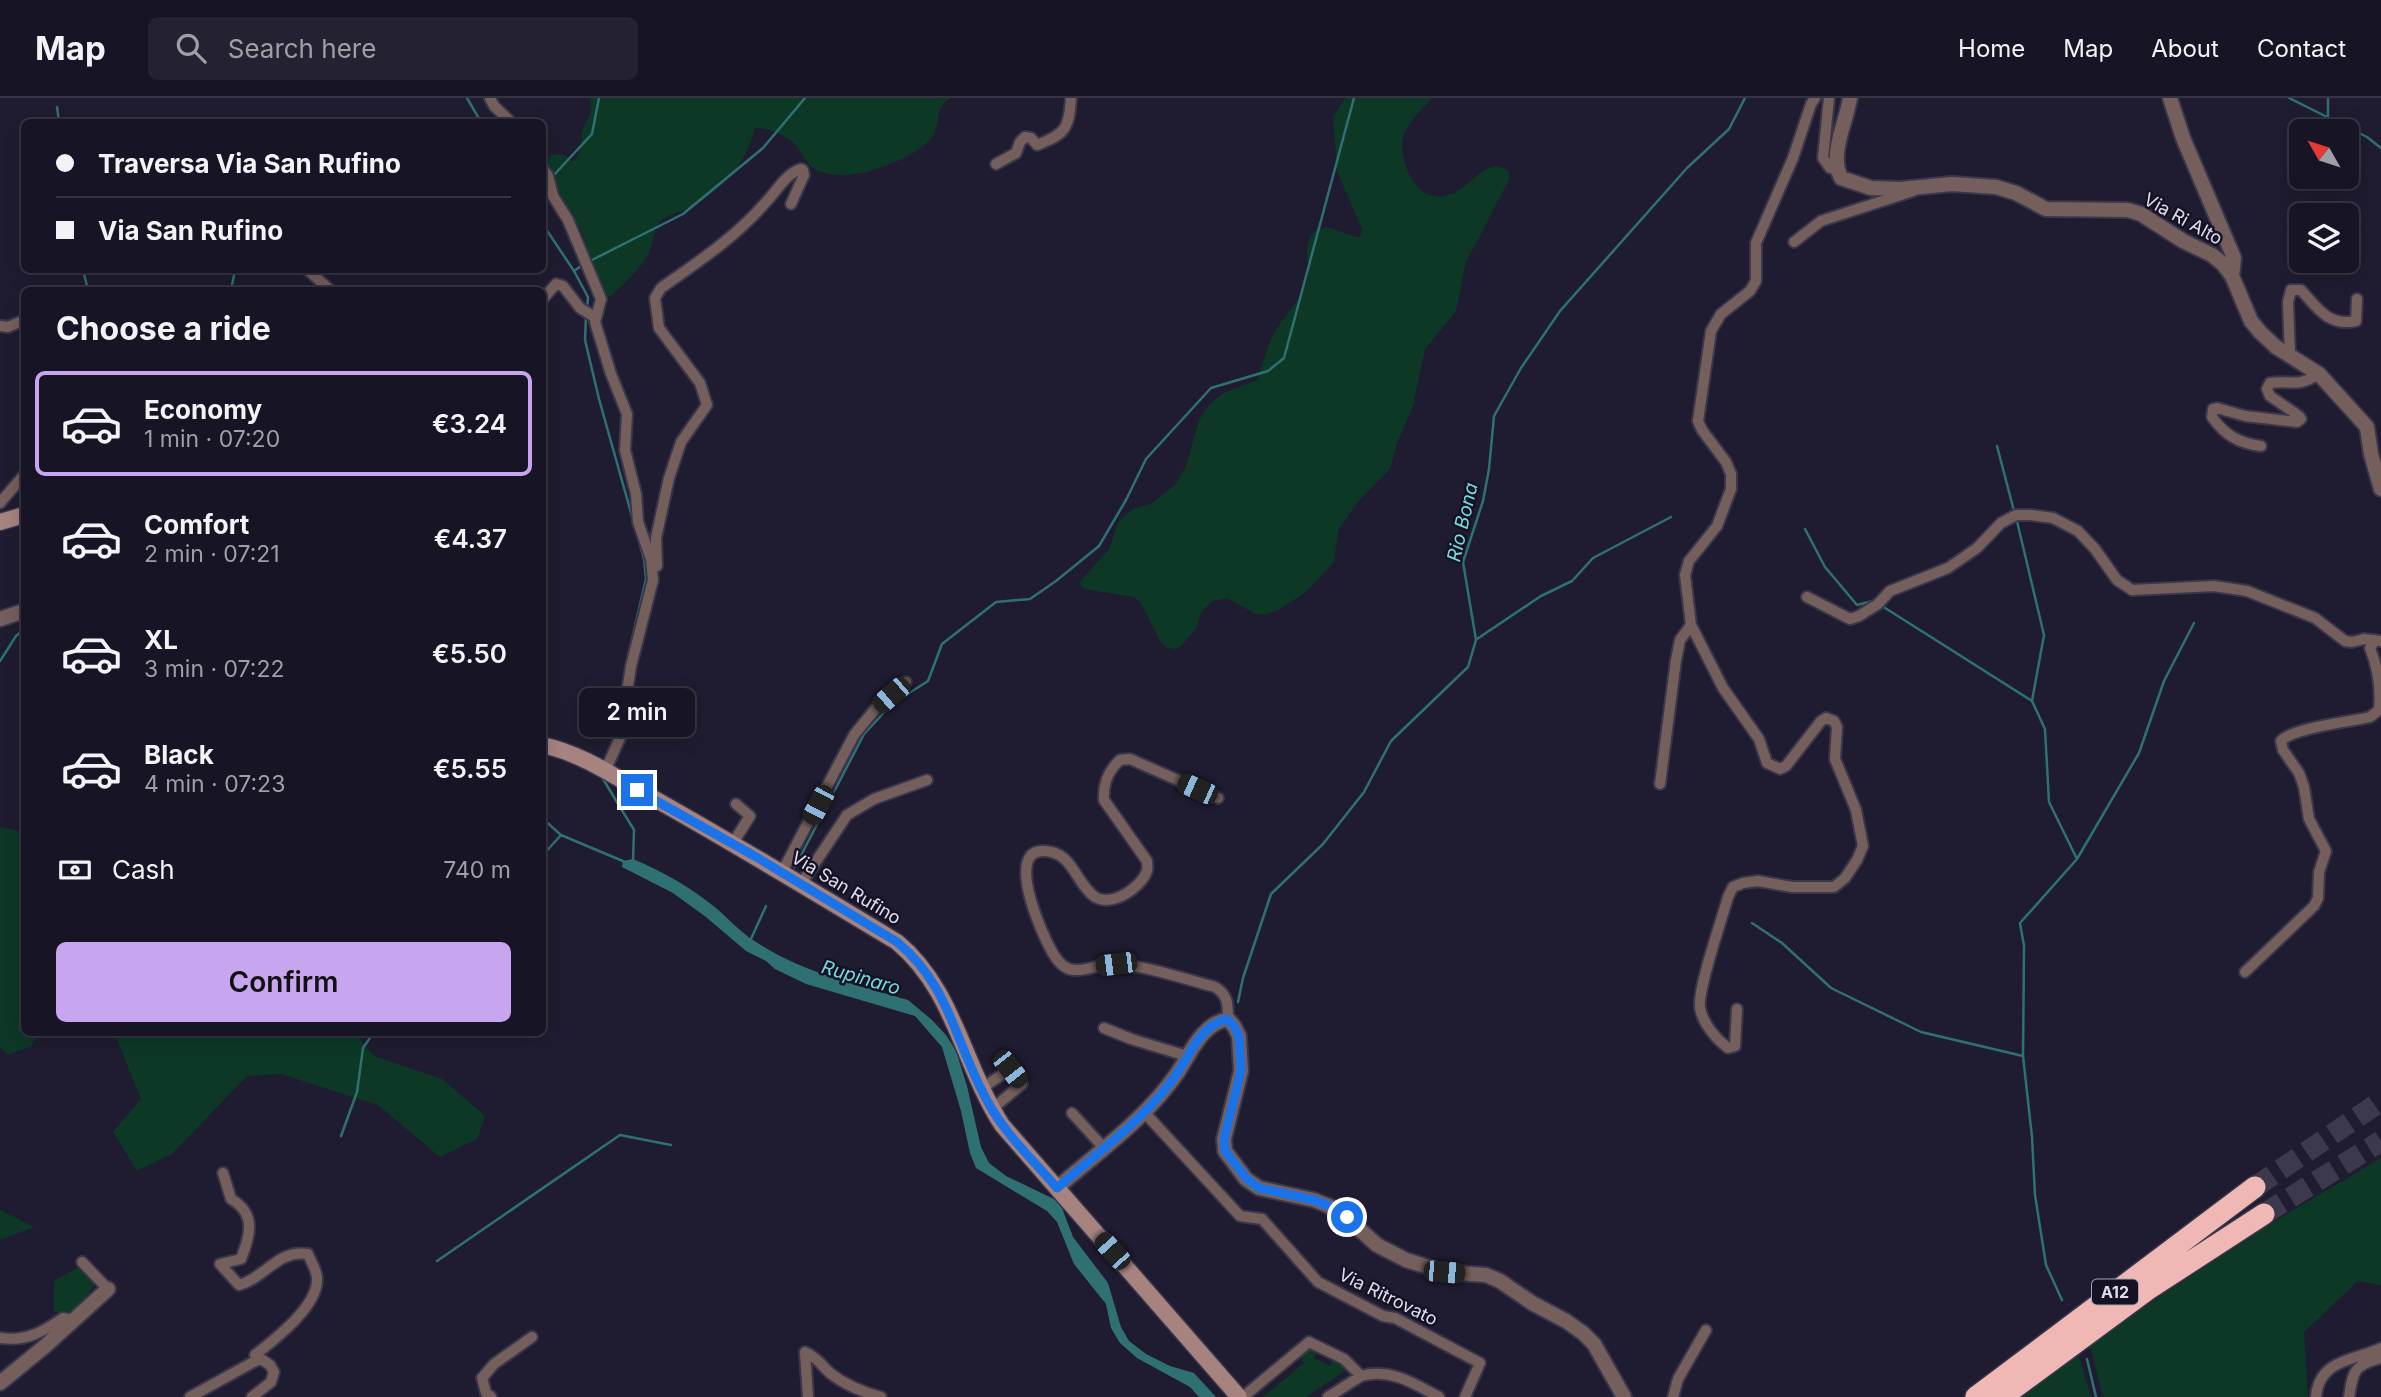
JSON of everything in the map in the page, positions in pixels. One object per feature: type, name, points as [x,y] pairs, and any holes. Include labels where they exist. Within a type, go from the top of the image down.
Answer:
[{"type":"highway","name":"A12","points":[[1976,1397],[2255,1187]]},
{"type":"highway","name":"A12","points":[[2002,1397],[2147,1290],[2264,1214]]},
{"type":"main road","points":[[0,522],[21,517]]},
{"type":"main road","name":"Via San Rufino","points":[[546,746],[605,771],[733,843],[897,942],[912,954],[941,994],[981,1089],[1002,1125],[1241,1397]]},
{"type":"street","points":[[490,98],[494,106],[508,119]]},
{"type":"street","points":[[996,164],[1016,153],[1025,137],[1031,138],[1037,145],[1054,138],[1069,122],[1071,98]]},
{"type":"street","points":[[1737,1009],[1735,1046],[1728,1048],[1718,1041],[1699,1007],[1702,986],[1733,887],[1758,881],[1792,887],[1834,887],[1845,878],[1863,846],[1856,810],[1835,759],[1837,727],[1834,722],[1826,719],[1821,721],[1786,766],[1780,769],[1767,763],[1759,739],[1723,688],[1692,625],[1685,575],[1689,561],[1717,526],[1731,489],[1731,474],[1726,462],[1698,421],[1711,331],[1721,314],[1750,291],[1756,281],[1756,243],[1793,158],[1815,98]]},
{"type":"street","points":[[1829,98],[1823,158],[1830,168],[1838,170],[1835,158],[1850,98]]},
{"type":"street","points":[[2170,98],[2183,138],[2234,258],[2232,276]]},
{"type":"street","points":[[605,771],[620,738],[631,666],[653,580],[658,571],[656,538],[669,478],[681,442],[707,405],[700,383],[659,328],[654,298],[661,288],[724,244],[767,202],[790,173],[800,169],[803,170],[804,176],[791,205]]},
{"type":"street","name":"Via Ri Alto","points":[[1838,170],[1841,178],[1871,188],[1900,189],[1952,184],[1996,187],[2016,193],[2046,209],[2128,210],[2141,214],[2183,241],[2212,255],[2232,276],[2251,321],[2276,347],[2319,374],[2367,427],[2381,489]]},
{"type":"street","points":[[546,173],[552,196],[568,220],[601,299],[594,322],[627,414],[625,450],[636,494],[638,522],[651,559],[653,580]]},
{"type":"street","points":[[1794,242],[1821,221],[1896,198],[1922,187]]},
{"type":"street","points":[[311,273],[327,287]]},
{"type":"street","points":[[546,295],[556,284],[563,286],[580,308],[596,318]]},
{"type":"street","points":[[2290,355],[2288,302],[2291,290],[2301,290],[2318,311],[2339,323],[2356,321],[2357,299]]},
{"type":"street","points":[[0,326],[8,327],[21,321]]},
{"type":"street","points":[[2261,446],[2236,440],[2226,434],[2212,417],[2213,409],[2297,422],[2301,419],[2299,416],[2270,396],[2267,389],[2270,383],[2305,383],[2319,374]]},
{"type":"street","points":[[0,503],[21,478]]},
{"type":"street","points":[[1807,597],[1850,619],[1859,617],[1878,604],[1890,591],[1948,568],[1977,548],[2001,523],[2016,515],[2031,515],[2053,518],[2078,531],[2095,549],[2116,580],[2133,590],[2214,586],[2247,591],[2315,618],[2345,641],[2378,641]]},
{"type":"street","points":[[0,619],[21,612]]},
{"type":"street","points":[[1660,783],[1680,640],[1692,625]]},
{"type":"street","points":[[2245,972],[2314,906],[2318,898],[2319,872],[2325,860],[2326,851],[2309,819],[2302,780],[2283,750],[2281,741],[2286,735],[2301,730],[2370,717],[2379,710],[2381,700],[2378,668],[2370,648],[2378,641]]},
{"type":"street","points":[[782,872],[854,735],[876,708],[906,682]]},
{"type":"street","points":[[1218,798],[1130,759],[1120,760],[1107,775],[1103,790],[1104,800],[1147,861],[1147,871],[1140,881],[1117,899],[1106,901],[1094,896],[1060,855],[1041,851],[1031,856],[1025,867],[1025,884],[1052,953],[1060,964],[1076,971],[1116,964],[1215,987],[1223,992],[1227,1000],[1227,1019],[1239,1037],[1241,1071],[1224,1139],[1225,1151],[1247,1179],[1259,1188],[1329,1206],[1347,1217],[1377,1245],[1406,1260],[1444,1272],[1486,1276],[1500,1281],[1532,1303],[1566,1321],[1588,1338],[1611,1371],[1624,1397]]},
{"type":"street","points":[[801,884],[847,815],[874,799],[927,780]]},
{"type":"street","points":[[733,843],[750,816],[736,804]]},
{"type":"street","points":[[1057,1188],[1144,1112],[1167,1086],[1209,1026],[1227,1019]]},
{"type":"street","points":[[1104,1028],[1187,1056]]},
{"type":"street","points":[[981,1089],[1010,1069],[1022,1084],[992,1109]]},
{"type":"street","name":"Via Ritrovato","points":[[1144,1112],[1240,1216],[1262,1219],[1318,1282],[1383,1315],[1395,1318],[1480,1363],[1465,1397]]},
{"type":"street","points":[[1072,1114],[1103,1147]]},
{"type":"street","points":[[223,1173],[231,1199],[241,1205],[247,1217],[251,1235],[241,1259],[220,1264],[239,1285],[249,1282],[277,1260],[298,1252],[308,1254],[318,1278],[315,1292],[308,1304],[282,1334],[255,1356],[270,1365],[274,1372],[271,1382],[252,1397]]},
{"type":"street","points":[[0,1383],[108,1289],[82,1262]]},
{"type":"street","points":[[0,1338],[12,1340],[41,1334],[63,1318],[73,1321]]},
{"type":"street","points":[[1674,1397],[1678,1379],[1706,1330]]},
{"type":"street","points":[[491,1397],[486,1393],[482,1378],[494,1364],[532,1337]]},
{"type":"street","name":"Via San Rufino","points":[[1241,1397],[1310,1342],[1344,1359],[1361,1376]]},
{"type":"street","points":[[2316,1397],[2326,1370],[2334,1364],[2367,1355],[2381,1348]]},
{"type":"street","points":[[808,1397],[805,1352],[816,1357],[828,1371],[848,1386],[881,1397]]},
{"type":"street","points":[[2349,1397],[2353,1374],[2357,1368],[2381,1358]]},
{"type":"street","points":[[190,1397],[259,1359]]},
{"type":"street","points":[[1328,1397],[1361,1376],[1374,1372],[1399,1375],[1439,1397]]},
{"type":"shaded area","points":[[590,98],[951,98],[940,109],[934,134],[918,150],[891,164],[849,175],[815,169],[789,139],[766,129],[755,128],[746,154],[731,175],[701,201],[660,222],[642,264],[611,296],[607,296],[593,268],[581,230],[551,180],[547,164],[548,157],[558,154],[572,161],[576,159],[581,147],[582,131],[591,112]]},
{"type":"shaded area","points":[[1345,98],[1432,98],[1409,125],[1402,143],[1409,175],[1423,191],[1442,196],[1454,193],[1495,166],[1510,172],[1509,180],[1466,262],[1456,311],[1425,349],[1413,406],[1397,443],[1390,469],[1356,504],[1338,531],[1334,562],[1306,592],[1280,609],[1265,615],[1256,614],[1227,598],[1212,601],[1201,612],[1197,627],[1181,646],[1174,649],[1166,647],[1160,641],[1141,603],[1134,597],[1084,589],[1079,583],[1110,548],[1118,522],[1133,509],[1151,504],[1176,484],[1186,466],[1199,420],[1209,405],[1223,393],[1257,380],[1273,336],[1306,284],[1308,243],[1314,232],[1331,228],[1360,237],[1362,229],[1337,171],[1333,117]]},
{"type":"shaded area","points":[[0,827],[21,831],[21,1036],[38,1036],[31,1046],[8,1055],[0,1047]]},
{"type":"shaded area","points":[[633,859],[696,893],[748,936],[789,961],[828,976],[908,1000],[932,1020],[956,1051],[981,1147],[989,1163],[1006,1176],[1054,1199],[1062,1208],[1073,1237],[1108,1283],[1121,1327],[1129,1341],[1146,1354],[1170,1366],[1194,1373],[1216,1397],[1199,1397],[1190,1387],[1137,1358],[1120,1343],[1111,1328],[1106,1304],[1074,1264],[1057,1222],[1047,1211],[976,1168],[942,1047],[915,1016],[806,984],[775,969],[746,951],[673,893],[622,867],[623,861]]},
{"type":"shaded area","points":[[116,1036],[357,1036],[374,1056],[442,1079],[485,1116],[477,1139],[440,1157],[378,1105],[281,1074],[247,1076],[172,1154],[137,1171],[113,1132],[141,1099]]},
{"type":"shaded area","points":[[2381,1158],[2381,1285],[2358,1281],[2304,1332],[2308,1397],[2103,1397],[2092,1353],[2087,1345],[2268,1225]]},
{"type":"shaded area","points":[[0,1210],[34,1227],[0,1240]]},
{"type":"shaded area","points":[[82,1265],[97,1280],[76,1313],[54,1312],[54,1281]]},
{"type":"shaded area","points":[[1313,1347],[1318,1350],[1314,1358],[1330,1366],[1334,1358],[1346,1370],[1306,1397],[1263,1397],[1304,1363],[1300,1357]]},
{"type":"shaded area","points":[[2078,1353],[2091,1397],[2017,1397]]},
{"type":"waterway","points":[[467,98],[479,119]]},
{"type":"waterway","points":[[553,176],[592,134],[599,98]]},
{"type":"waterway","points":[[590,261],[683,214],[763,148],[805,98]]},
{"type":"waterway","points":[[795,867],[864,734],[892,704],[928,681],[942,644],[996,602],[1030,599],[1099,546],[1146,459],[1211,388],[1268,371],[1284,358],[1354,98]]},
{"type":"waterway","name":"Rio Bona","points":[[1238,1002],[1243,978],[1271,894],[1323,844],[1364,792],[1391,741],[1468,667],[1476,640],[1463,562],[1483,501],[1494,416],[1521,368],[1560,311],[1687,168],[1729,129],[1745,98]]},
{"type":"waterway","points":[[2289,98],[2367,137],[2381,148]]},
{"type":"waterway","points":[[2328,98],[2328,118]]},
{"type":"waterway","points":[[57,107],[59,119]]},
{"type":"waterway","points":[[546,229],[588,297],[587,309]]},
{"type":"waterway","points":[[574,271],[584,264]]},
{"type":"waterway","points":[[84,273],[87,287]]},
{"type":"waterway","points":[[232,287],[234,273]]},
{"type":"waterway","points":[[586,315],[585,340],[599,399],[644,559],[646,579],[629,652]]},
{"type":"waterway","points":[[1997,446],[2014,511]]},
{"type":"waterway","points":[[1477,639],[1541,596],[1572,581],[1593,558],[1671,517]]},
{"type":"waterway","points":[[2016,517],[2044,635],[2032,701]]},
{"type":"waterway","points":[[1805,529],[1825,567],[1857,605],[1873,601]]},
{"type":"waterway","points":[[1882,606],[2032,701],[2045,729],[2049,802],[2077,859],[2020,923],[2024,946],[2023,1056],[2035,1195],[2046,1265],[2062,1300]]},
{"type":"waterway","points":[[2077,859],[2139,753],[2164,681],[2194,623]]},
{"type":"waterway","name":"Rupinaro","points":[[0,661],[21,632]]},
{"type":"waterway","points":[[603,779],[634,830],[633,861]]},
{"type":"waterway","name":"Rupinaro","points":[[546,822],[561,835],[625,862]]},
{"type":"waterway","points":[[546,852],[561,835]]},
{"type":"waterway","points":[[750,941],[766,906]]},
{"type":"waterway","points":[[1752,923],[1782,943],[1831,988],[1921,1032],[2023,1056]]},
{"type":"waterway","points":[[341,1136],[357,1092],[363,1048],[371,1036]]},
{"type":"waterway","points":[[437,1261],[620,1135],[671,1145]]},
{"type":"waterway","points":[[2087,1359],[2096,1397]]},
{"type":"tunnel","points":[[2255,1187],[2381,1101]]},
{"type":"tunnel","points":[[2264,1214],[2381,1141]]},
{"type":"route","points":[[637,790],[758,858],[897,942],[912,954],[941,994],[989,1105],[1002,1125],[1057,1188],[1144,1112],[1178,1072],[1209,1026],[1227,1019],[1239,1037],[1241,1071],[1224,1139],[1225,1151],[1247,1179],[1259,1188],[1314,1200],[1347,1217]]}]
